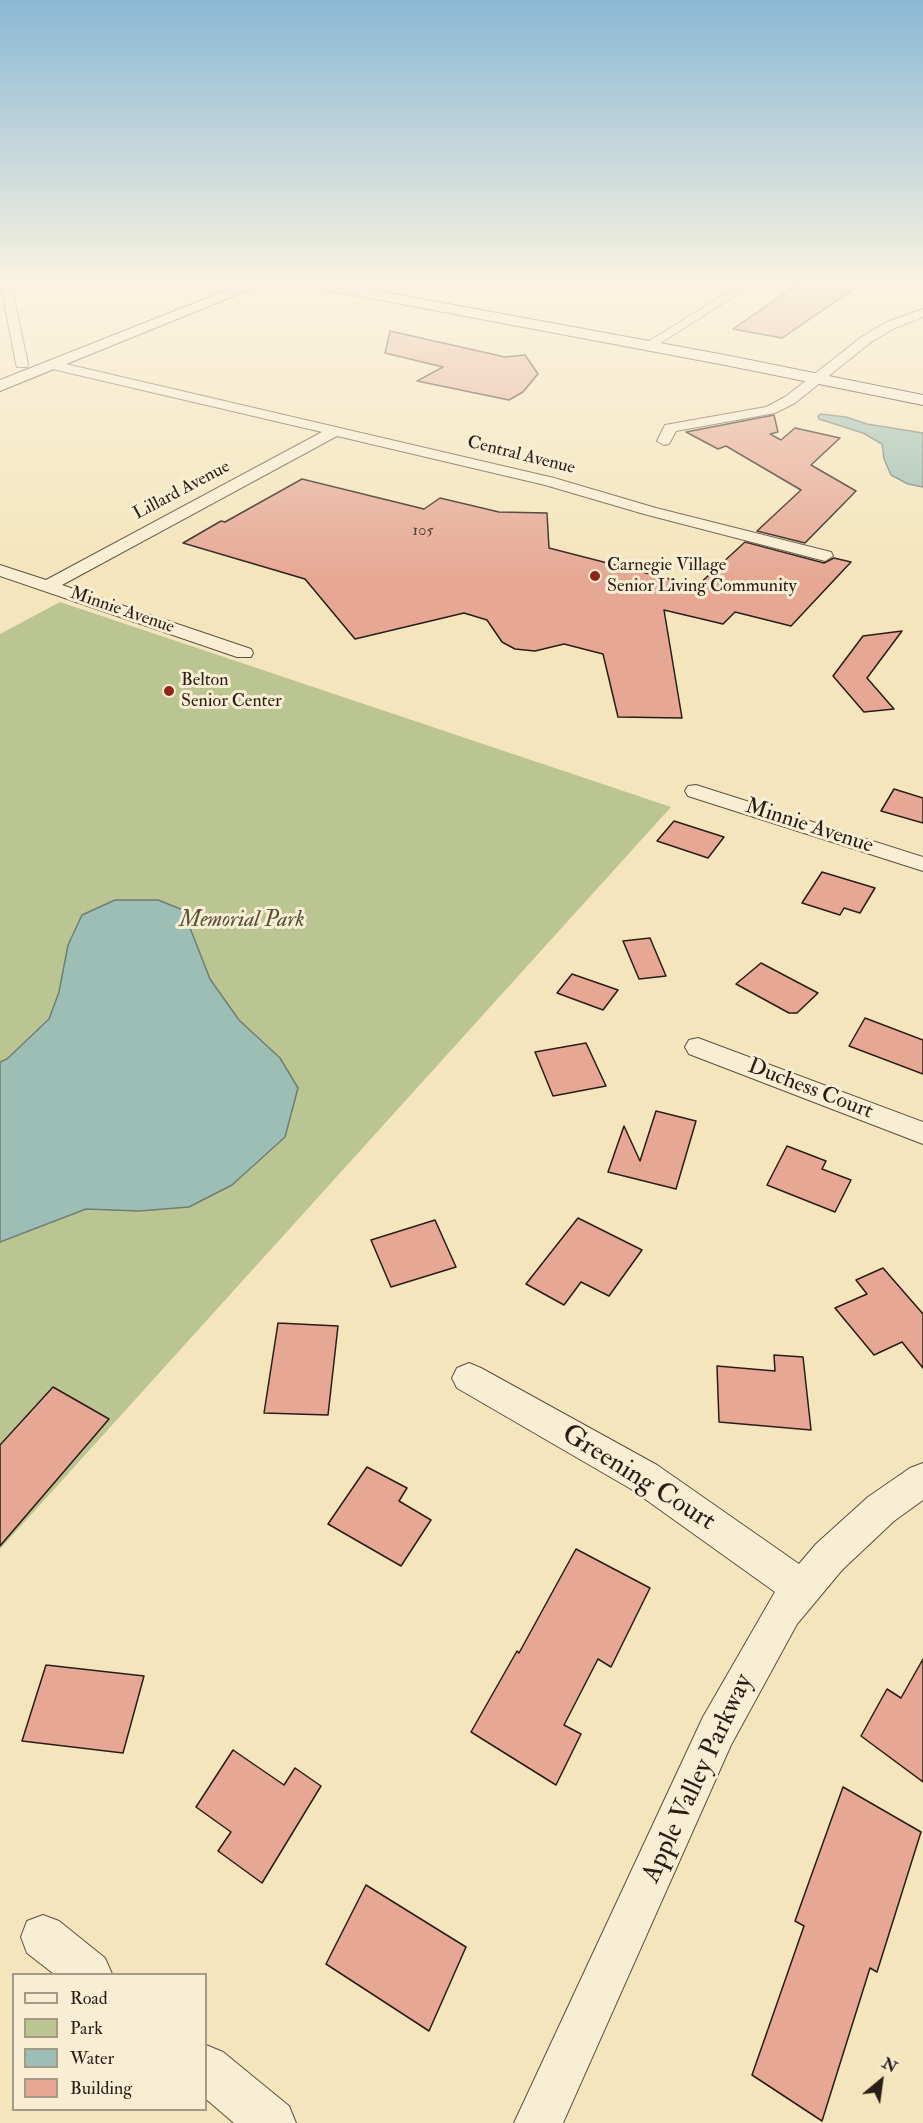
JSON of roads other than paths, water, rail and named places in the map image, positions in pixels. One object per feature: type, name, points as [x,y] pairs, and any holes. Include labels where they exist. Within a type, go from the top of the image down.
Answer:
[{"type":"main road","points":[[0,386],[17,379]]},
{"type":"main road","points":[[816,379],[923,400]]},
{"type":"street","name":"Central Avenue","points":[[103,379],[335,430],[549,482],[650,511],[825,556]]},
{"type":"street","points":[[664,441],[670,428],[770,410],[790,400],[816,379]]},
{"type":"street","name":"Lillard Avenue","points":[[48,586],[335,430]]},
{"type":"street","name":"Minnie Avenue","points":[[0,570],[244,653]]},
{"type":"street","name":"Minnie Avenue","points":[[696,790],[923,864]]},
{"type":"street","name":"Duchess Court","points":[[698,1047],[923,1133]]},
{"type":"street","name":"Greening Court","points":[[470,1378],[644,1478],[688,1506],[801,1588]]},
{"type":"street","name":"Apple Valley Parkway","points":[[538,2123],[670,1839],[717,1731],[765,1642],[801,1588],[829,1557],[881,1509],[923,1480]]},
{"type":"street","points":[[43,1937],[88,1973]]},
{"type":"street","points":[[207,2070],[272,2123]]},
{"type":"water","points":[[821,414],[923,433],[923,487],[908,484],[891,475],[884,459],[882,444],[863,433],[819,419],[818,416]]},
{"type":"water","points":[[115,900],[158,900],[183,910],[210,979],[239,1020],[280,1058],[298,1088],[285,1137],[232,1185],[189,1207],[139,1211],[86,1209],[0,1242],[0,1062],[7,1059],[49,1019],[59,992],[68,945],[82,915]]},
{"type":"place","name":"Carnegie Village Senior Living Community","points":[[595,576]]},
{"type":"place","name":"Belton Senior Center","points":[[169,691]]},
{"type":"park label","name":"Memorial Park","points":[[242,921]]}]
